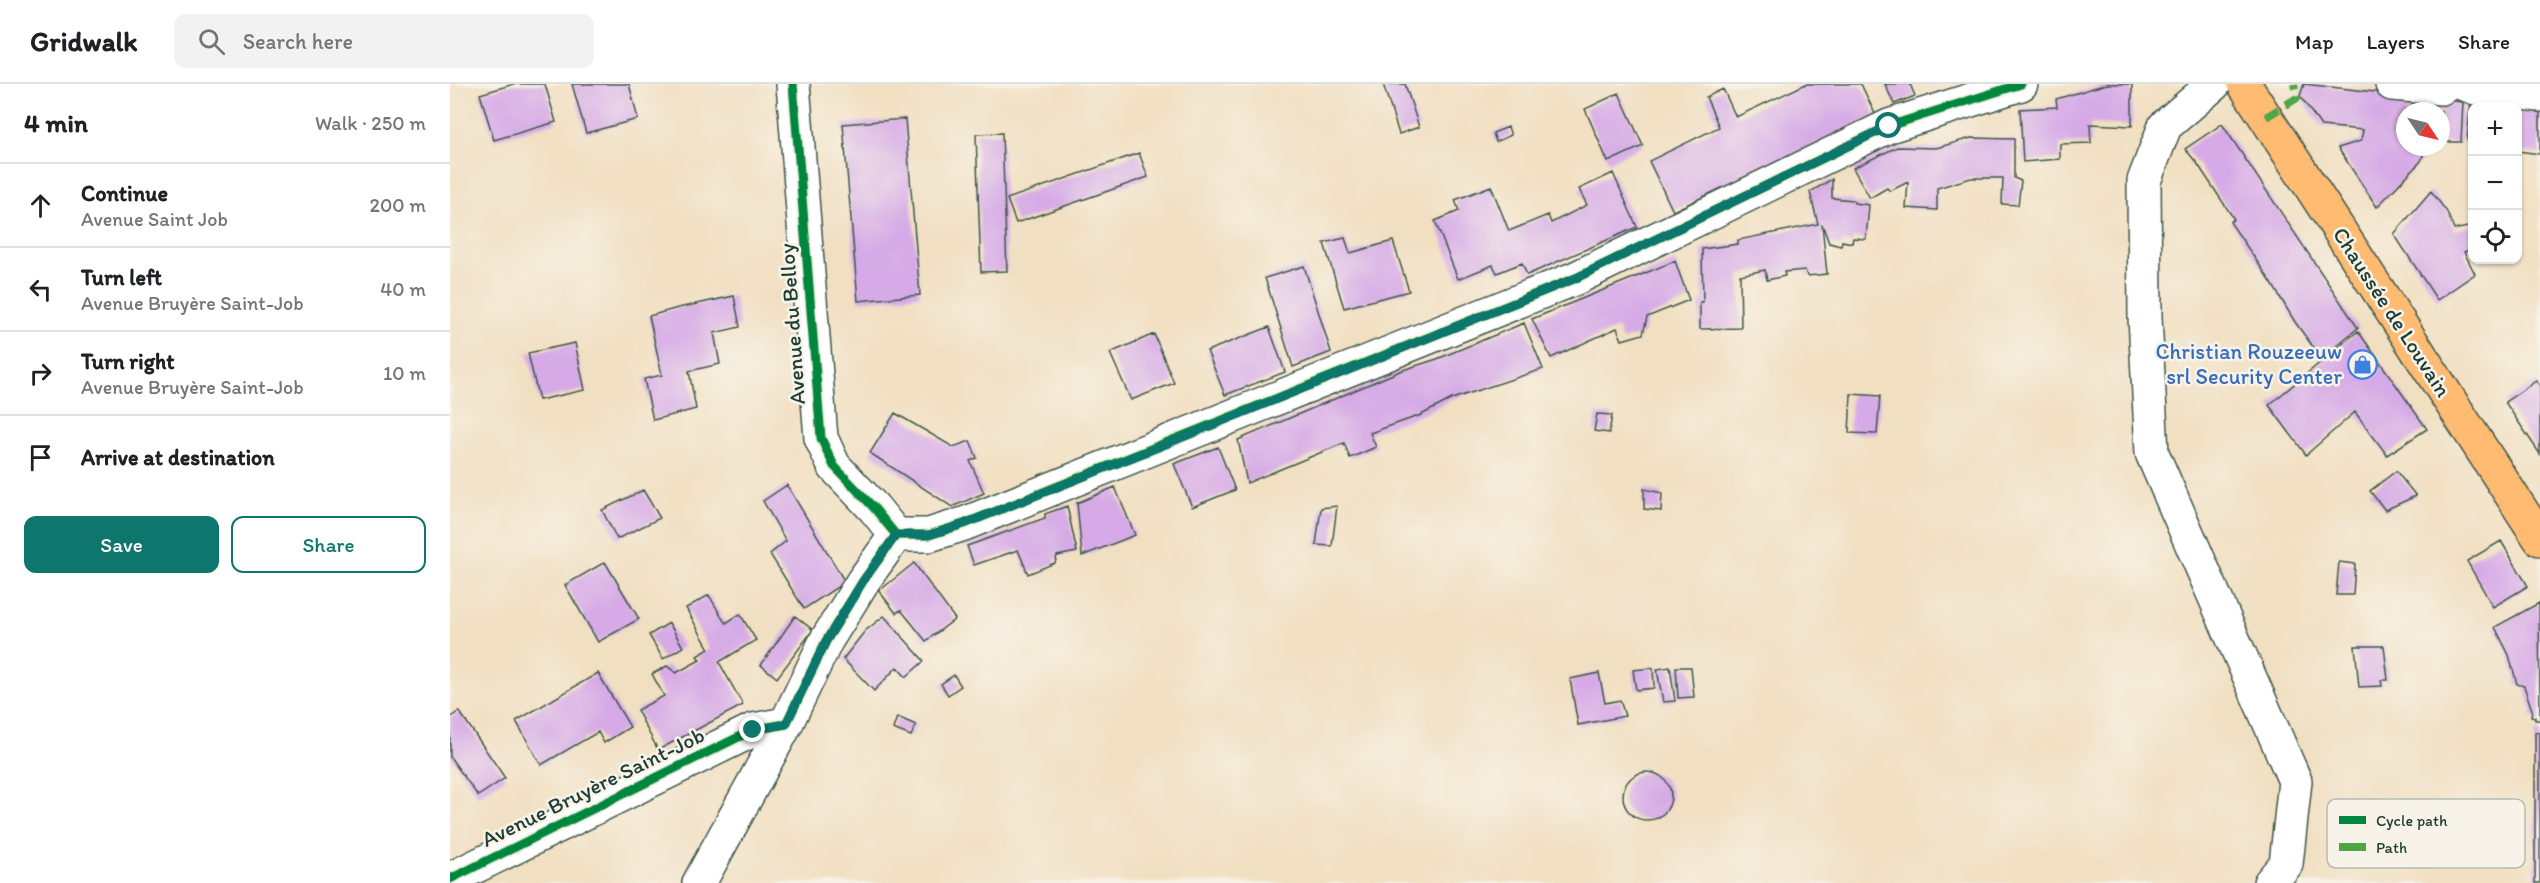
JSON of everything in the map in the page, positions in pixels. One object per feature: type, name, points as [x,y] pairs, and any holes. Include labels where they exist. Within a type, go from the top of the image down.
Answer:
[{"type":"main road","name":"Chaussée de Louvain","points":[[2244,84],[2540,539]]},
{"type":"street","name":"Avenue du Belloy","points":[[794,84],[822,438],[834,466],[896,535]]},
{"type":"street","points":[[699,883],[786,724],[826,641],[863,581],[896,535],[929,535],[964,524],[1167,444],[1576,278],[1889,126],[2021,84]]},
{"type":"street","points":[[2214,84],[2165,126],[2144,181],[2145,317],[2152,453],[2295,781],[2286,864],[2270,883]]},
{"type":"street","points":[[2392,84],[2441,87],[2445,84]]},
{"type":"street","points":[[2464,84],[2476,88],[2540,95]]},
{"type":"street","name":"Avenue Bruyère Saint-Job","points":[[450,879],[753,730],[786,724]]},
{"type":"building","points":[[514,84],[545,84],[556,122],[494,140],[480,94]]},
{"type":"building","points":[[572,84],[629,84],[638,119],[586,133]]},
{"type":"building","points":[[1383,84],[1405,84],[1419,127],[1399,134]]},
{"type":"building","points":[[1806,84],[1861,84],[1876,116],[1673,211],[1649,161],[1719,127],[1706,97],[1723,89],[1736,117]]},
{"type":"building","points":[[1885,84],[1910,84],[1915,96],[1894,104]]},
{"type":"building","points":[[2107,84],[2132,84],[2132,126],[2090,124],[2091,143],[2060,144],[2060,159],[2023,162],[2020,109],[2057,107],[2056,99]]},
{"type":"building","points":[[2304,84],[2463,102],[2461,142],[2450,142],[2450,102],[2396,102],[2396,156],[2423,156],[2421,161],[2377,207],[2338,148],[2361,141],[2363,130],[2321,126],[2300,96]]},
{"type":"building","points":[[1619,93],[1643,146],[1608,162],[1585,109]]},
{"type":"building","points":[[2522,106],[2540,107],[2540,154],[2522,152]]},
{"type":"building","points":[[905,119],[920,295],[858,301],[843,124]]},
{"type":"building","points":[[2222,124],[2358,328],[2321,358],[2230,222],[2234,219],[2197,163],[2185,149]]},
{"type":"building","points":[[1508,127],[1511,135],[1496,142],[1493,133]]},
{"type":"building","points":[[1002,133],[1007,271],[981,272],[976,134]]},
{"type":"building","points":[[1971,138],[2014,139],[2014,178],[2021,181],[2018,205],[2002,204],[2003,178],[1971,178],[1937,188],[1937,210],[1906,208],[1908,182],[1890,191],[1887,188],[1870,198],[1853,168],[1897,147],[1936,148]]},
{"type":"building","points":[[1139,153],[1148,177],[1016,223],[1007,199]]},
{"type":"building","points":[[1613,173],[1637,227],[1527,275],[1522,263],[1497,273],[1493,265],[1458,279],[1435,221],[1459,211],[1455,200],[1491,186],[1509,231],[1548,215],[1551,223],[1587,205],[1579,189]]},
{"type":"building","points":[[1832,179],[1832,198],[1853,200],[1854,203],[1869,205],[1866,239],[1853,238],[1852,243],[1842,241],[1841,246],[1829,243],[1822,224],[1827,274],[1807,276],[1805,270],[1784,272],[1785,276],[1767,280],[1765,270],[1740,275],[1741,328],[1700,329],[1700,302],[1703,302],[1702,249],[1738,244],[1738,240],[1818,224],[1810,192]]},
{"type":"building","points":[[2431,191],[2447,212],[2454,230],[2468,227],[2468,250],[2464,252],[2475,274],[2437,300],[2394,234]]},
{"type":"building","points":[[1345,238],[1350,253],[1393,241],[1409,291],[1344,308],[1324,243]]},
{"type":"building","points":[[1675,261],[1689,300],[1647,317],[1643,334],[1622,340],[1617,328],[1551,358],[1532,319]]},
{"type":"building","points":[[1304,266],[1331,352],[1293,367],[1265,278]]},
{"type":"building","points":[[734,296],[740,327],[714,333],[720,364],[689,371],[696,409],[653,420],[644,379],[662,375],[649,316]]},
{"type":"building","points":[[1524,323],[1543,369],[1452,399],[1421,415],[1370,433],[1376,447],[1350,458],[1344,443],[1247,483],[1238,440],[1400,371],[1437,359]]},
{"type":"building","points":[[1269,327],[1285,372],[1225,395],[1207,351]]},
{"type":"building","points":[[2358,331],[2427,429],[2387,455],[2355,412],[2306,455],[2269,405]]},
{"type":"building","points":[[1154,334],[1174,383],[1131,400],[1110,353]]},
{"type":"building","points":[[575,343],[585,390],[539,400],[528,353]]},
{"type":"building","points":[[2536,381],[2540,386],[2540,454],[2505,402]]},
{"type":"building","points":[[1851,394],[1880,396],[1877,434],[1849,433]]},
{"type":"building","points":[[895,413],[953,447],[970,441],[977,458],[970,461],[984,493],[952,507],[870,453]]},
{"type":"building","points":[[1597,414],[1612,415],[1609,433],[1594,431]]},
{"type":"building","points":[[1218,447],[1235,490],[1192,507],[1174,464]]},
{"type":"building","points":[[2396,471],[2416,496],[2385,510],[2370,491]]},
{"type":"building","points":[[787,485],[845,582],[804,609],[770,554],[786,541],[763,501]]},
{"type":"building","points":[[1115,487],[1135,535],[1082,556],[1077,503]]},
{"type":"building","points":[[1644,489],[1662,493],[1661,511],[1644,509]]},
{"type":"building","points":[[643,490],[660,518],[617,539],[602,510]]},
{"type":"building","points":[[1067,506],[1077,552],[1057,556],[1055,563],[1028,574],[1018,550],[974,565],[967,546],[1045,518],[1045,514]]},
{"type":"building","points":[[1337,506],[1332,546],[1316,545],[1321,508]]},
{"type":"building","points":[[2501,541],[2528,586],[2493,607],[2467,561]]},
{"type":"building","points":[[605,562],[639,619],[598,642],[565,585]]},
{"type":"building","points":[[2339,562],[2355,564],[2353,595],[2336,595]]},
{"type":"building","points":[[914,563],[955,619],[926,641],[901,610],[896,613],[879,591]]},
{"type":"building","points":[[709,595],[726,623],[740,614],[756,640],[719,662],[743,705],[658,750],[637,710],[664,696],[652,674],[667,666],[676,673],[700,660],[697,656],[709,649],[686,608]]},
{"type":"building","points":[[2539,603],[2540,720],[2535,720],[2535,717],[2531,716],[2532,710],[2524,686],[2517,684],[2509,655],[2495,627]]},
{"type":"building","points":[[795,616],[813,630],[777,678],[761,665]]},
{"type":"building","points":[[884,616],[924,661],[906,677],[897,667],[874,691],[843,659],[865,631]]},
{"type":"building","points":[[669,623],[683,647],[663,659],[649,635]]},
{"type":"building","points":[[2355,646],[2384,646],[2388,680],[2381,680],[2382,686],[2359,687]]},
{"type":"building","points":[[1670,667],[1675,701],[1663,702],[1657,669]]},
{"type":"building","points":[[1676,667],[1691,667],[1694,697],[1678,698]]},
{"type":"building","points":[[1653,668],[1654,688],[1636,690],[1633,670]]},
{"type":"building","points":[[598,673],[630,727],[604,743],[598,732],[541,765],[516,721]]},
{"type":"building","points":[[1599,673],[1605,703],[1620,700],[1625,716],[1578,725],[1570,679]]},
{"type":"building","points":[[954,675],[961,686],[948,695],[941,684]]},
{"type":"building","points":[[459,711],[505,778],[478,796],[450,757],[450,718]]},
{"type":"building","points":[[897,717],[916,725],[911,736],[893,729]]},
{"type":"building","points":[[2535,732],[2540,733],[2540,883],[2535,883]]},
{"type":"building","points":[[1647,772],[1664,779],[1671,796],[1664,813],[1647,820],[1630,813],[1623,796],[1630,779]]},
{"type":"marked path","points":[[2266,117],[2297,98],[2294,84]]},
{"type":"cycle path","points":[[793,84],[821,438],[834,466],[896,535]]},
{"type":"cycle path","points":[[896,535],[929,535],[964,524],[1576,278],[1889,126],[2021,84]]},
{"type":"cycle path","points":[[450,879],[753,730],[786,724],[826,641],[863,581],[896,535]]},
{"type":"place","name":"Christian Rouzeeuw srl Security Center","points":[[2363,364]]},
{"type":"route","points":[[753,730],[786,724],[826,641],[863,581],[896,535],[929,535],[964,524],[1576,278],[1889,126]]}]
